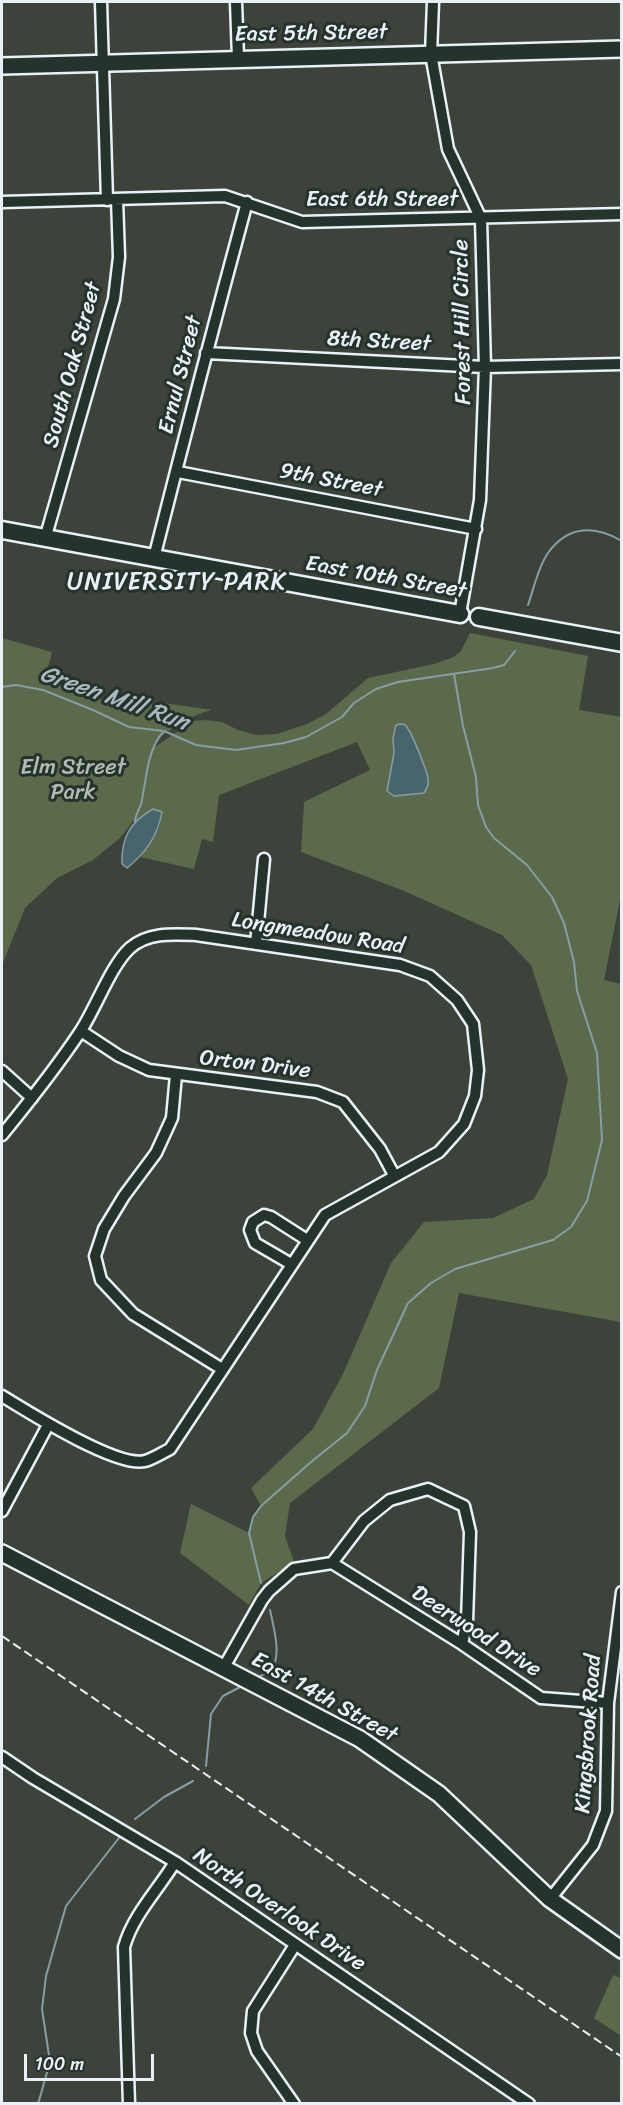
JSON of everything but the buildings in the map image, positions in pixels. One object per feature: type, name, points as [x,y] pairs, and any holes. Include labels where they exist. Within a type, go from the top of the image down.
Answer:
[{"type":"main road","name":"East 10th Street","points":[[2,530],[460,614]]},
{"type":"main road","name":"East 10th Street","points":[[479,617],[621,643]]},
{"type":"street","name":"South Oak Street","points":[[45,539],[114,299],[119,257],[112,200],[101,2]]},
{"type":"street","points":[[236,2],[238,58]]},
{"type":"street","name":"Forest Hill Circle","points":[[433,2],[431,54],[449,152],[481,219],[485,367],[480,500],[460,614]]},
{"type":"street","name":"East 5th Street","points":[[2,66],[621,49]]},
{"type":"street","name":"East 6th Street","points":[[2,202],[225,196],[302,222],[621,214]]},
{"type":"street","name":"Ernul Street","points":[[154,558],[247,202]]},
{"type":"street","name":"8th Street","points":[[206,353],[485,367],[621,364]]},
{"type":"street","name":"9th Street","points":[[178,472],[476,529]]},
{"type":"street","name":"East 10th Street","points":[[460,614],[479,617]]},
{"type":"street","points":[[256,944],[264,859]]},
{"type":"street","name":"Longmeadow Road","points":[[2,1135],[81,1031],[117,966],[130,948],[165,933],[400,965],[430,976],[457,1000],[473,1024],[478,1070],[475,1096],[464,1124],[439,1152],[325,1215],[170,1449],[144,1461],[121,1459],[48,1425],[2,1396]]},
{"type":"street","name":"Orton Drive","points":[[81,1031],[119,1056],[149,1070],[317,1092],[344,1102],[380,1149],[394,1175]]},
{"type":"street","points":[[2,1071],[32,1098]]},
{"type":"street","points":[[176,1075],[172,1118],[156,1154],[124,1196],[104,1229],[94,1256],[101,1280],[134,1314],[222,1369]]},
{"type":"street","points":[[291,1264],[255,1243],[250,1230],[253,1222],[264,1215],[271,1217],[307,1240]]},
{"type":"street","points":[[2,1511],[48,1425]]},
{"type":"street","points":[[224,1667],[262,1600],[294,1569],[332,1563],[364,1521],[390,1500],[428,1489],[464,1506],[470,1532],[467,1621],[462,1644]]},
{"type":"street","name":"East 14th Street","points":[[2,1553],[360,1739],[439,1794],[550,1899],[621,1950]]},
{"type":"street","name":"Deerwood Drive","points":[[332,1563],[462,1644],[541,1698],[608,1702]]},
{"type":"street","name":"Kingsbrook Road","points":[[550,1899],[593,1845],[606,1811],[608,1702],[621,1592]]},
{"type":"street","name":"North Overlook Drive","points":[[2,1760],[175,1862],[522,2101]]},
{"type":"street","points":[[129,2103],[124,1947],[136,1919],[175,1862]]},
{"type":"street","points":[[294,2103],[257,2051],[251,2033],[253,2011],[295,1945]]},
{"type":"green space","name":"Elm Street Park","points":[[470,633],[588,656],[579,710],[622,717],[621,895],[604,980],[621,984],[621,1322],[459,1293],[439,1388],[290,1503],[285,1536],[294,1562],[261,1583],[249,1605],[180,1553],[191,1504],[249,1533],[253,1517],[261,1506],[251,1488],[313,1429],[343,1374],[391,1263],[424,1222],[493,1218],[534,1199],[547,1175],[568,1079],[531,965],[502,935],[402,890],[301,852],[304,802],[370,770],[357,742],[219,795],[213,842],[202,839],[194,869],[140,857],[159,828],[162,812],[144,814],[135,822],[134,820],[120,838],[93,860],[57,878],[25,908],[2,965],[2,638],[52,652],[45,678],[136,713],[144,700],[212,710],[190,718],[177,726],[157,739],[155,747],[193,721],[222,722],[238,730],[257,735],[277,734],[307,724],[326,714],[368,678],[434,664],[454,657],[461,651]]},
{"type":"green space","points":[[613,1975],[621,1978],[621,2036],[594,2018]]},
{"type":"water","points":[[396,725],[406,725],[420,754],[428,783],[424,793],[394,796],[387,791],[394,753],[393,738]]},
{"type":"water","points":[[153,809],[162,812],[158,829],[145,850],[127,868],[122,864],[122,855],[128,832],[138,819]]},
{"type":"waterway","name":"Green Mill Run","points":[[528,605],[539,571],[548,553],[564,537],[582,530],[592,530],[622,541]]},
{"type":"waterway","name":"Green Mill Run","points":[[2,687],[16,685],[43,690],[129,727],[164,731],[196,745],[236,750],[284,743],[306,737],[342,717],[354,703],[376,689],[398,682],[504,665],[515,651]]},
{"type":"waterway","points":[[261,1583],[249,1533],[253,1517],[261,1506],[347,1433],[365,1406],[377,1370],[408,1303],[431,1283],[455,1269],[553,1240],[571,1227],[587,1201],[602,1140],[597,1053],[577,991],[574,962],[564,923],[552,897],[527,865],[494,838],[486,827],[478,805],[476,777],[463,726],[454,674]]},
{"type":"waterway","points":[[135,822],[141,804],[150,756],[164,731]]},
{"type":"waterway","points":[[255,1679],[270,1670],[275,1662],[276,1640],[270,1610]]},
{"type":"waterway","points":[[206,1766],[211,1714],[223,1696],[242,1686]]},
{"type":"waterway","points":[[135,1819],[164,1797],[193,1781]]},
{"type":"waterway","points":[[38,2104],[50,2062],[42,2009],[46,1976],[66,1906],[122,1834]]},
{"type":"railway","points":[[2,1636],[622,2057]]},
{"type":"district","name":"UNIVERSITY PARK","points":[[177,583]]}]
